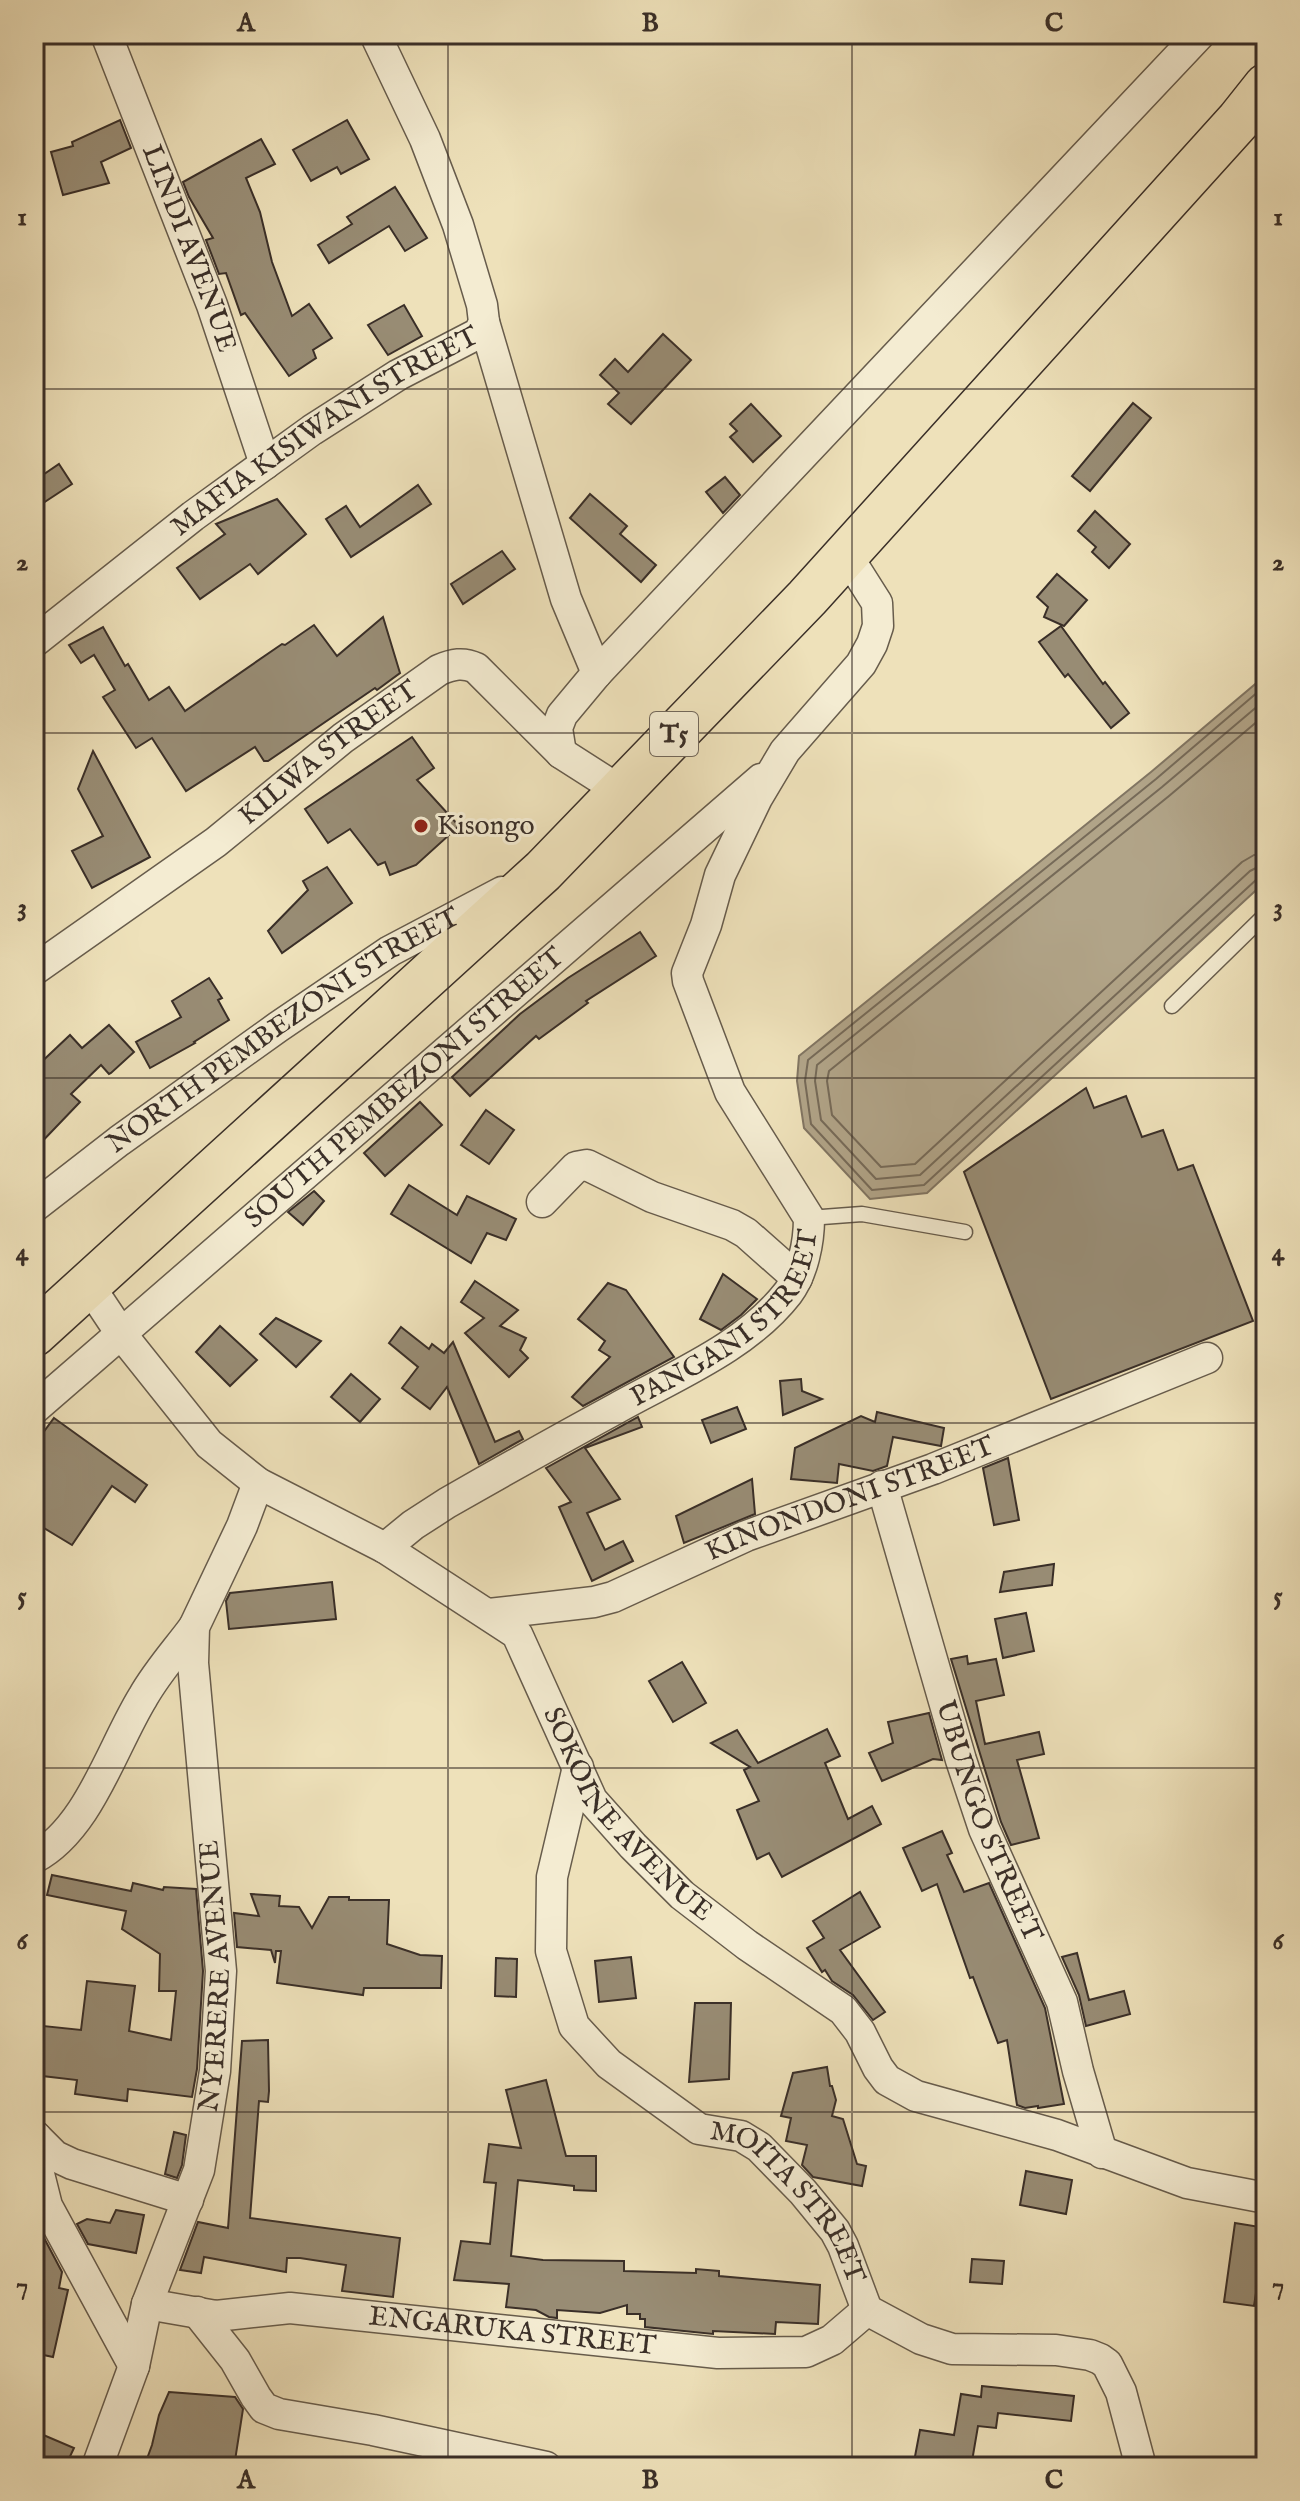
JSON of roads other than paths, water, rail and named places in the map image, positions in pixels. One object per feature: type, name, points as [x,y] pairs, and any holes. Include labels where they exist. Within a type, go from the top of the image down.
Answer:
[{"type":"highway","name":"T5","points":[[34,1334],[543,871],[807,598],[1239,120],[1266,86]]},
{"type":"street","name":"LINDI AVENUE","points":[[106,34],[212,305],[265,464]]},
{"type":"street","name":"MAFIA KISIWANI STREET","points":[[34,642],[193,516],[312,430],[398,375],[479,333],[484,322],[482,305],[458,225],[425,139],[375,34]]},
{"type":"street","points":[[561,753],[557,728],[562,715],[597,673],[1200,34]]},
{"type":"street","points":[[484,322],[566,599],[597,673]]},
{"type":"street","name":"PANGANI STREET","points":[[385,1548],[447,1503],[698,1363],[749,1331],[787,1294],[797,1278],[809,1231],[809,1218],[730,1092],[687,973],[706,925],[720,875],[776,766],[785,751],[861,664],[872,644],[878,626],[877,603],[846,554]]},
{"type":"street","name":"KILWA STREET","points":[[34,970],[216,842],[343,738],[439,670],[451,665],[466,663],[476,668],[561,753],[619,790]]},
{"type":"street","name":"SOUTH PEMBEZONI STREET","points":[[34,1409],[776,766]]},
{"type":"street","name":"NORTH PEMBEZONI STREET","points":[[34,1207],[119,1141],[390,951],[543,871]]},
{"type":"street","points":[[542,1202],[576,1167],[587,1165],[652,1197],[732,1225],[746,1233],[797,1278]]},
{"type":"street","name":"SOKOINE AVENUE","points":[[88,1284],[122,1335],[209,1444],[258,1483],[385,1548],[517,1634],[592,1800],[682,1895],[747,1945],[843,2010],[860,2032],[887,2080],[916,2096],[1057,2135],[1187,2183],[1266,2198]]},
{"type":"street","name":"KINONDONI STREET","points":[[489,1614],[613,1597],[746,1536],[933,1469],[1207,1358]]},
{"type":"street","name":"NYERERE AVENUE","points":[[97,2467],[134,2366],[147,2304],[199,2170],[208,2122],[215,2071],[221,1971],[193,1663],[194,1627],[242,1526],[258,1483]]},
{"type":"street","name":"UBUNGO STREET","points":[[882,1486],[934,1673],[984,1829],[1062,2002],[1102,2153]]},
{"type":"street","points":[[34,1858],[68,1829],[91,1796],[143,1696],[194,1627]]},
{"type":"street","name":"MOITA STREET","points":[[578,1767],[552,1877],[551,1951],[574,2026],[609,2064],[699,2129],[741,2136],[759,2147],[803,2192],[835,2231],[867,2310],[921,2339],[952,2349],[1056,2350],[1090,2355],[1107,2364],[1121,2392],[1141,2467]]},
{"type":"street","points":[[35,2136],[55,2156],[72,2164],[188,2200]]},
{"type":"street","points":[[35,2136],[38,2170],[47,2206],[134,2366]]},
{"type":"street","name":"ENGARUKA STREET","points":[[147,2304],[216,2316],[290,2308],[718,2353],[806,2352],[832,2340],[867,2310]]},
{"type":"street","points":[[197,2312],[235,2360],[264,2408],[279,2414],[373,2430],[546,2467]]},
{"type":"lane","points":[[1172,1006],[1266,914]]},
{"type":"lane","points":[[809,1218],[862,1214],[965,1232]]},
{"type":"water","points":[[1266,675],[1266,881],[927,1193],[870,1199],[804,1128],[797,1081],[799,1056],[1151,772]]},
{"type":"place","name":"Kisongo","points":[[421,826]]}]
